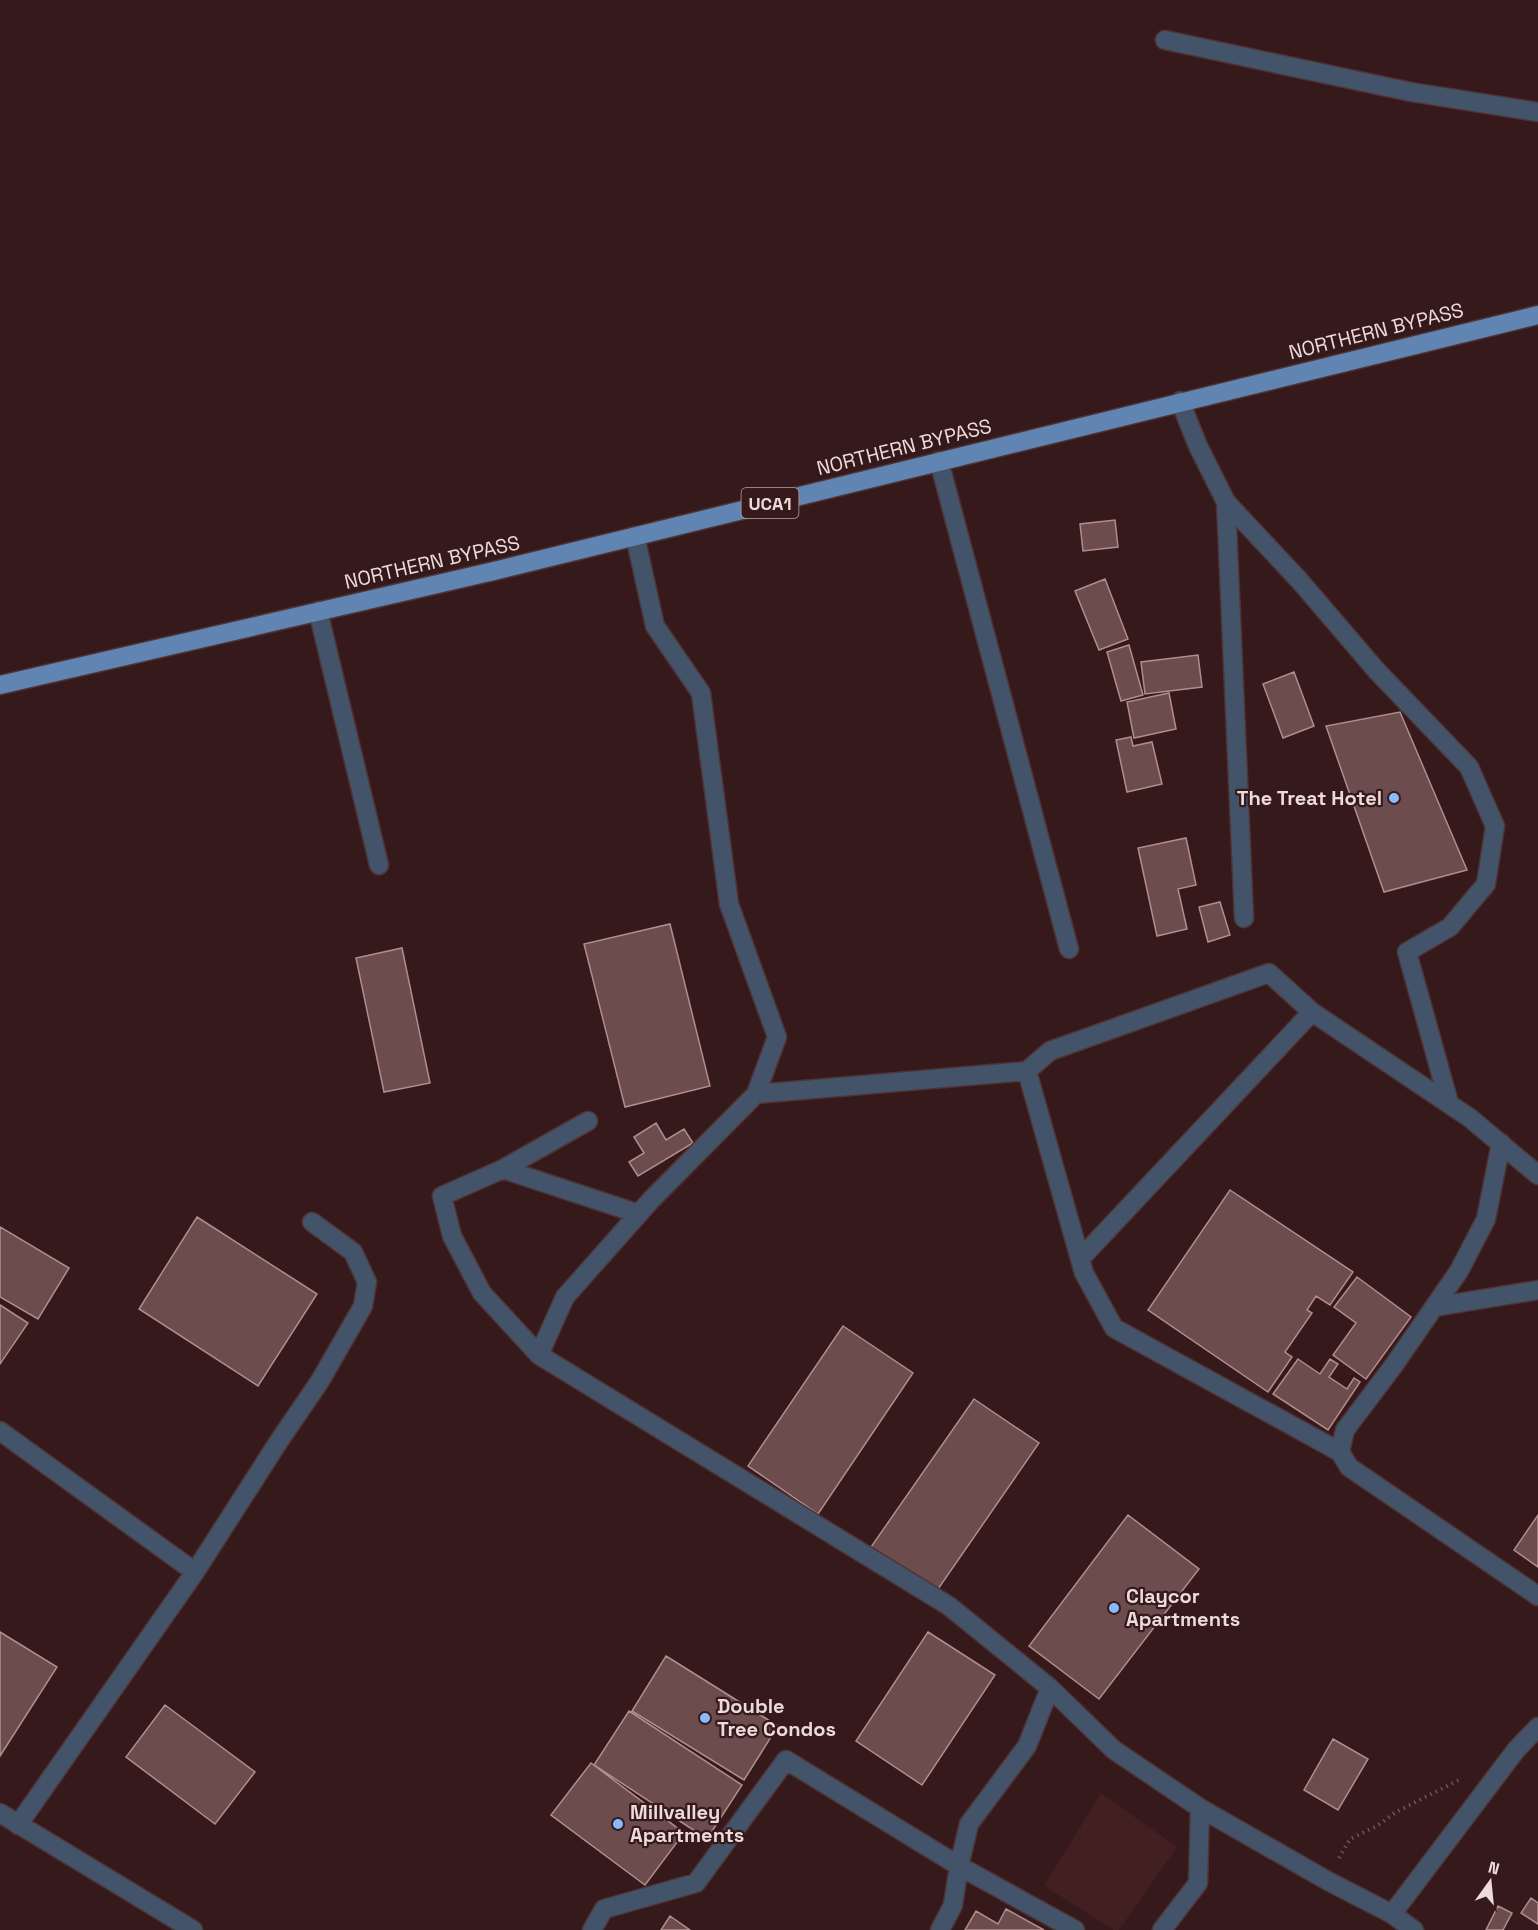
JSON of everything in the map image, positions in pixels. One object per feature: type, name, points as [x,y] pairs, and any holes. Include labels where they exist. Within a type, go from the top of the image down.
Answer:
[{"type":"main road","name":"NORTHERN BYPASS","points":[[2,683],[635,537],[1180,401],[1538,315]]},
{"type":"street","points":[[1165,40],[1411,92],[1538,112]]},
{"type":"street","points":[[1180,401],[1198,446],[1226,502],[1299,580],[1376,670],[1469,768],[1495,826],[1485,884],[1450,927],[1407,952],[1449,1104]]},
{"type":"street","points":[[939,461],[1070,949]]},
{"type":"street","points":[[1226,502],[1244,918]]},
{"type":"street","points":[[539,1355],[566,1297],[639,1214],[756,1094],[777,1037],[729,904],[701,693],[655,626],[635,537]]},
{"type":"street","points":[[318,611],[379,865]]},
{"type":"street","points":[[756,1094],[1027,1071],[1050,1051],[1269,973],[1312,1012],[1470,1118],[1538,1175]]},
{"type":"street","points":[[1080,1259],[1312,1012]]},
{"type":"street","points":[[1027,1071],[1084,1273],[1114,1328],[1340,1452],[1349,1467],[1538,1596]]},
{"type":"street","points":[[588,1121],[503,1169],[442,1196],[452,1236],[482,1293],[539,1355],[949,1606],[1050,1688],[1114,1750],[1200,1808],[1328,1881],[1392,1914],[1414,1930]]},
{"type":"street","points":[[1340,1452],[1345,1430],[1394,1365],[1459,1271],[1486,1219],[1501,1143]]},
{"type":"street","points":[[503,1169],[639,1214]]},
{"type":"street","points":[[18,1825],[195,1572],[320,1381],[363,1306],[367,1282],[353,1252],[312,1222]]},
{"type":"street","points":[[1434,1307],[1538,1290]]},
{"type":"street","points":[[0,1431],[195,1572]]},
{"type":"street","points":[[940,1930],[953,1905],[958,1866],[969,1824],[1027,1746],[1050,1688]]},
{"type":"street","points":[[1392,1914],[1516,1750],[1538,1727]]},
{"type":"street","points":[[592,1930],[604,1909],[696,1883],[786,1760],[958,1866],[1075,1930]]},
{"type":"street","points":[[1162,1930],[1198,1883],[1200,1808]]},
{"type":"street","points":[[0,1814],[193,1930]]},
{"type":"path","points":[[1333,1868],[1350,1839],[1377,1826],[1396,1812],[1467,1776]]},
{"type":"shaded area","points":[[1101,1793],[1177,1847],[1119,1930],[1114,1930],[1044,1886]]},
{"type":"building","points":[[1115,520],[1118,547],[1083,551],[1080,524]]},
{"type":"building","points":[[1105,579],[1128,639],[1099,650],[1075,591]]},
{"type":"building","points":[[1129,645],[1143,695],[1121,701],[1107,652]]},
{"type":"building","points":[[1198,655],[1202,687],[1145,694],[1141,662]]},
{"type":"building","points":[[1294,672],[1314,726],[1283,738],[1263,684]]},
{"type":"building","points":[[1169,693],[1176,729],[1134,738],[1127,702]]},
{"type":"building","name":"The Treat Hotel","points":[[1400,712],[1467,870],[1384,892],[1326,726]]},
{"type":"building","points":[[1131,737],[1133,746],[1152,742],[1162,784],[1127,792],[1116,740]]},
{"type":"building","points":[[1186,838],[1196,885],[1178,889],[1187,929],[1157,936],[1138,848]]},
{"type":"building","points":[[1220,902],[1230,935],[1208,942],[1199,907]]},
{"type":"building","points":[[670,924],[710,1086],[625,1107],[584,944]]},
{"type":"building","points":[[402,948],[430,1083],[384,1092],[356,958]]},
{"type":"building","points":[[656,1123],[666,1140],[684,1129],[693,1143],[638,1176],[629,1162],[644,1153],[634,1137]]},
{"type":"building","points":[[1230,1190],[1353,1272],[1330,1305],[1316,1296],[1307,1310],[1312,1313],[1285,1352],[1292,1357],[1268,1392],[1148,1310]]},
{"type":"building","points":[[197,1217],[317,1294],[258,1386],[139,1309]]},
{"type":"building","points":[[0,1227],[69,1268],[38,1319],[0,1297]]},
{"type":"building","points":[[1357,1277],[1411,1317],[1366,1379],[1333,1355],[1356,1323],[1334,1307]]},
{"type":"building","points":[[0,1305],[28,1323],[0,1364]]},
{"type":"building","points":[[843,1326],[913,1373],[818,1514],[748,1466]]},
{"type":"building","points":[[1298,1359],[1320,1374],[1330,1359],[1338,1364],[1329,1377],[1347,1389],[1354,1378],[1360,1382],[1328,1430],[1273,1394]]},
{"type":"building","points":[[974,1399],[1039,1443],[936,1592],[871,1547]]},
{"type":"building","name":"Claycor Apartments","points":[[1128,1515],[1199,1569],[1099,1699],[1029,1646]]},
{"type":"building","points":[[1538,1515],[1538,1567],[1514,1550]]},
{"type":"building","points":[[0,1632],[57,1667],[0,1756]]},
{"type":"building","points":[[928,1632],[995,1675],[922,1785],[856,1741]]},
{"type":"building","name":"Double Tree Condos","points":[[666,1656],[778,1726],[744,1780],[632,1711]]},
{"type":"building","points":[[165,1705],[255,1772],[215,1824],[126,1757]]},
{"type":"building","points":[[629,1711],[742,1785],[707,1839],[594,1765]]},
{"type":"building","points":[[1333,1739],[1368,1759],[1338,1810],[1304,1790]]},
{"type":"building","name":"Millvalley Apartments","points":[[591,1763],[684,1833],[645,1885],[551,1815]]},
{"type":"building","points":[[1531,1898],[1538,1903],[1538,1924],[1521,1913]]},
{"type":"building","points":[[1498,1906],[1512,1913],[1503,1930],[1486,1930]]},
{"type":"building","points":[[1006,1909],[1044,1930],[965,1930],[976,1911],[998,1924]]},
{"type":"building","points":[[670,1916],[690,1930],[661,1930]]},
{"type":"place","name":"The Treat Hotel","points":[[1394,798]]},
{"type":"place","name":"Claycor Apartments","points":[[1114,1608]]},
{"type":"place","name":"Double Tree Condos","points":[[705,1718]]},
{"type":"place","name":"Millvalley Apartments","points":[[618,1824]]}]
